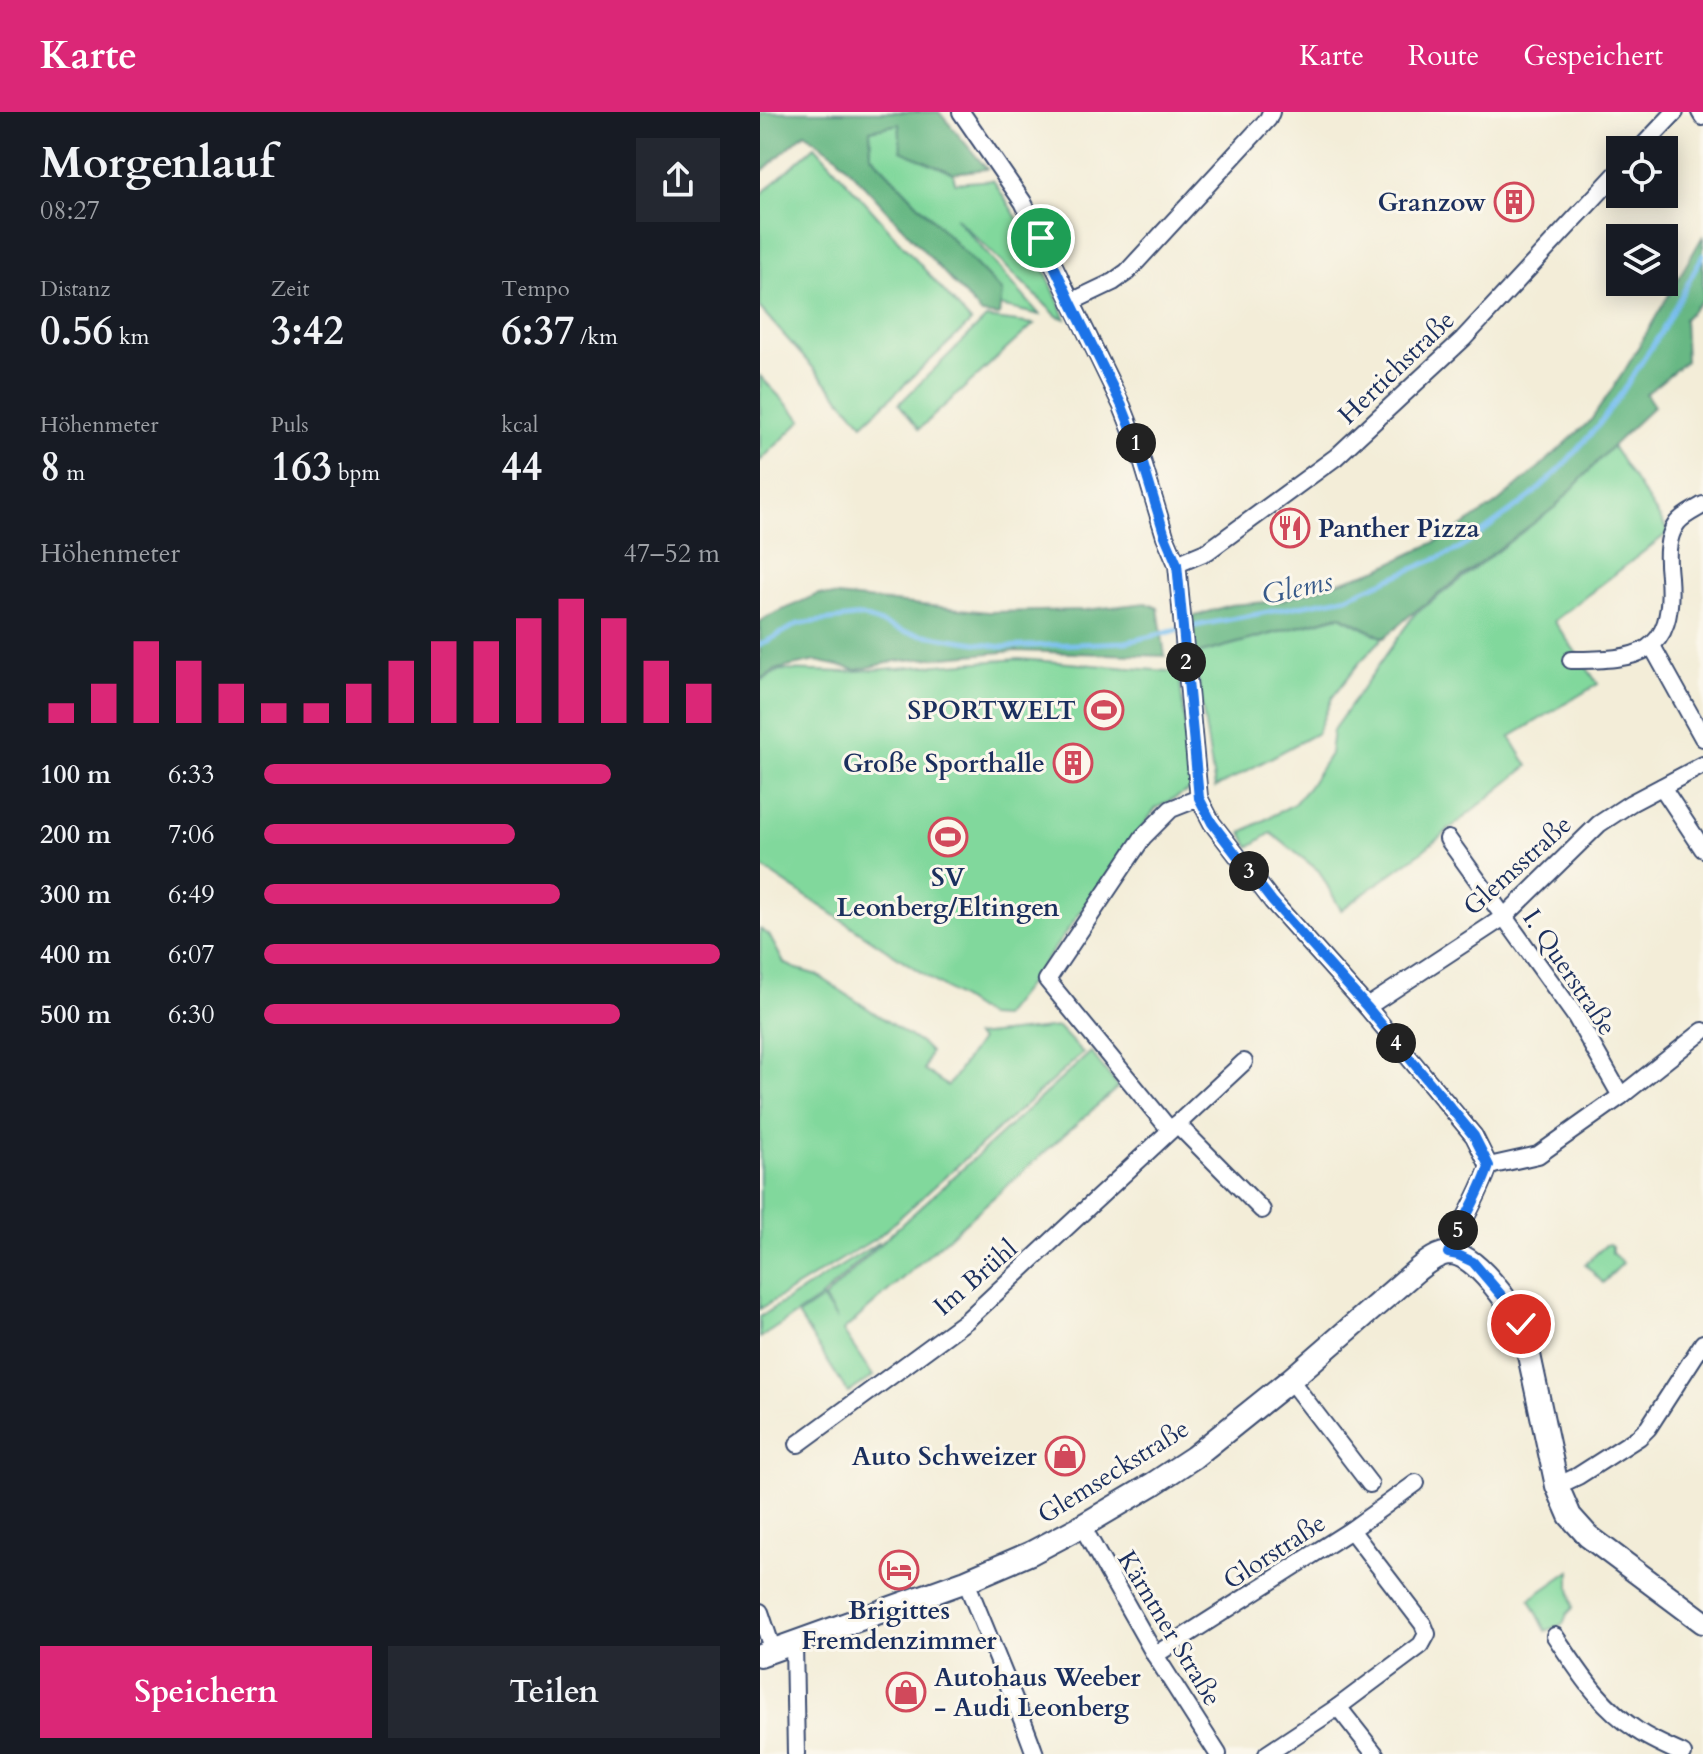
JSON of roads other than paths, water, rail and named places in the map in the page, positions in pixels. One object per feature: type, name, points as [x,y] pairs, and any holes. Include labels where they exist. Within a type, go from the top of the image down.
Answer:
[{"type":"street","points":[[961,112],[1023,202],[1122,406],[1137,444],[1165,536],[1177,564],[1199,798],[1212,823],[1272,901],[1367,1007],[1474,1136],[1489,1166],[1482,1188],[1448,1253],[1473,1262],[1513,1309],[1523,1327],[1557,1486],[1570,1516],[1588,1536],[1703,1622]]},
{"type":"street","points":[[1071,302],[1127,272],[1268,119],[1271,112]]},
{"type":"street","points":[[1652,136],[1675,112]]},
{"type":"street","name":"Hertichstraße","points":[[1177,564],[1208,551],[1336,457],[1463,339],[1606,185]]},
{"type":"street","points":[[1571,660],[1620,659],[1652,646],[1666,625],[1670,610],[1670,535],[1679,519],[1703,505]]},
{"type":"street","points":[[1652,646],[1703,738]]},
{"type":"street","name":"Glemsstraße","points":[[1367,1007],[1504,917],[1599,824],[1631,803],[1703,765]]},
{"type":"street","points":[[1662,787],[1703,849]]},
{"type":"street","points":[[1199,798],[1171,809],[1143,837],[1047,980],[1173,1127],[1262,1210]]},
{"type":"street","name":"I. Querstraße","points":[[1448,839],[1576,1017],[1621,1096]]},
{"type":"street","points":[[1489,1166],[1538,1155],[1621,1096],[1703,1031]]},
{"type":"street","name":"Im Brühl","points":[[798,1444],[967,1320],[1244,1062]]},
{"type":"street","name":"Glemseckstraße","points":[[776,1650],[966,1581],[1031,1553],[1082,1526],[1194,1457],[1290,1380],[1417,1270],[1448,1253]]},
{"type":"street","points":[[1557,1486],[1639,1437],[1660,1411],[1703,1343]]},
{"type":"street","points":[[1290,1380],[1370,1484]]},
{"type":"street","name":"Glorstraße","points":[[1155,1655],[1351,1530],[1416,1483]]},
{"type":"street","name":"Kärntner Straße","points":[[1082,1526],[1155,1655],[1218,1754]]},
{"type":"street","points":[[1267,1754],[1338,1707],[1421,1645],[1427,1634],[1423,1624],[1351,1530]]},
{"type":"street","points":[[966,1581],[1035,1754]]},
{"type":"street","points":[[760,1612],[776,1650],[796,1754]]},
{"type":"street","points":[[1555,1636],[1588,1686],[1611,1711],[1639,1732],[1683,1754]]},
{"type":"street","points":[[1338,1707],[1375,1754]]},
{"type":"waterway","name":"Glems","points":[[760,645],[798,624],[862,616],[905,632],[1002,647],[1126,642],[1347,597],[1459,549],[1530,497],[1558,471],[1598,426],[1623,391],[1662,331],[1703,255]]},
{"type":"place","name":"Granzow","points":[[1514,202]]},
{"type":"place","name":"Panther Pizza","points":[[1290,528]]},
{"type":"place","name":"SPORTWELT","points":[[1104,710]]},
{"type":"place","name":"Große Sporthalle","points":[[1073,763]]},
{"type":"place","name":"SV Leonberg/Eltingen","points":[[948,837]]},
{"type":"place","name":"Auto Schweizer","points":[[1065,1456]]},
{"type":"place","name":"Brigittes Fremdenzimmer","points":[[899,1570]]},
{"type":"place","name":"Autohaus Weeber - Audi Leonberg","points":[[906,1692]]}]
